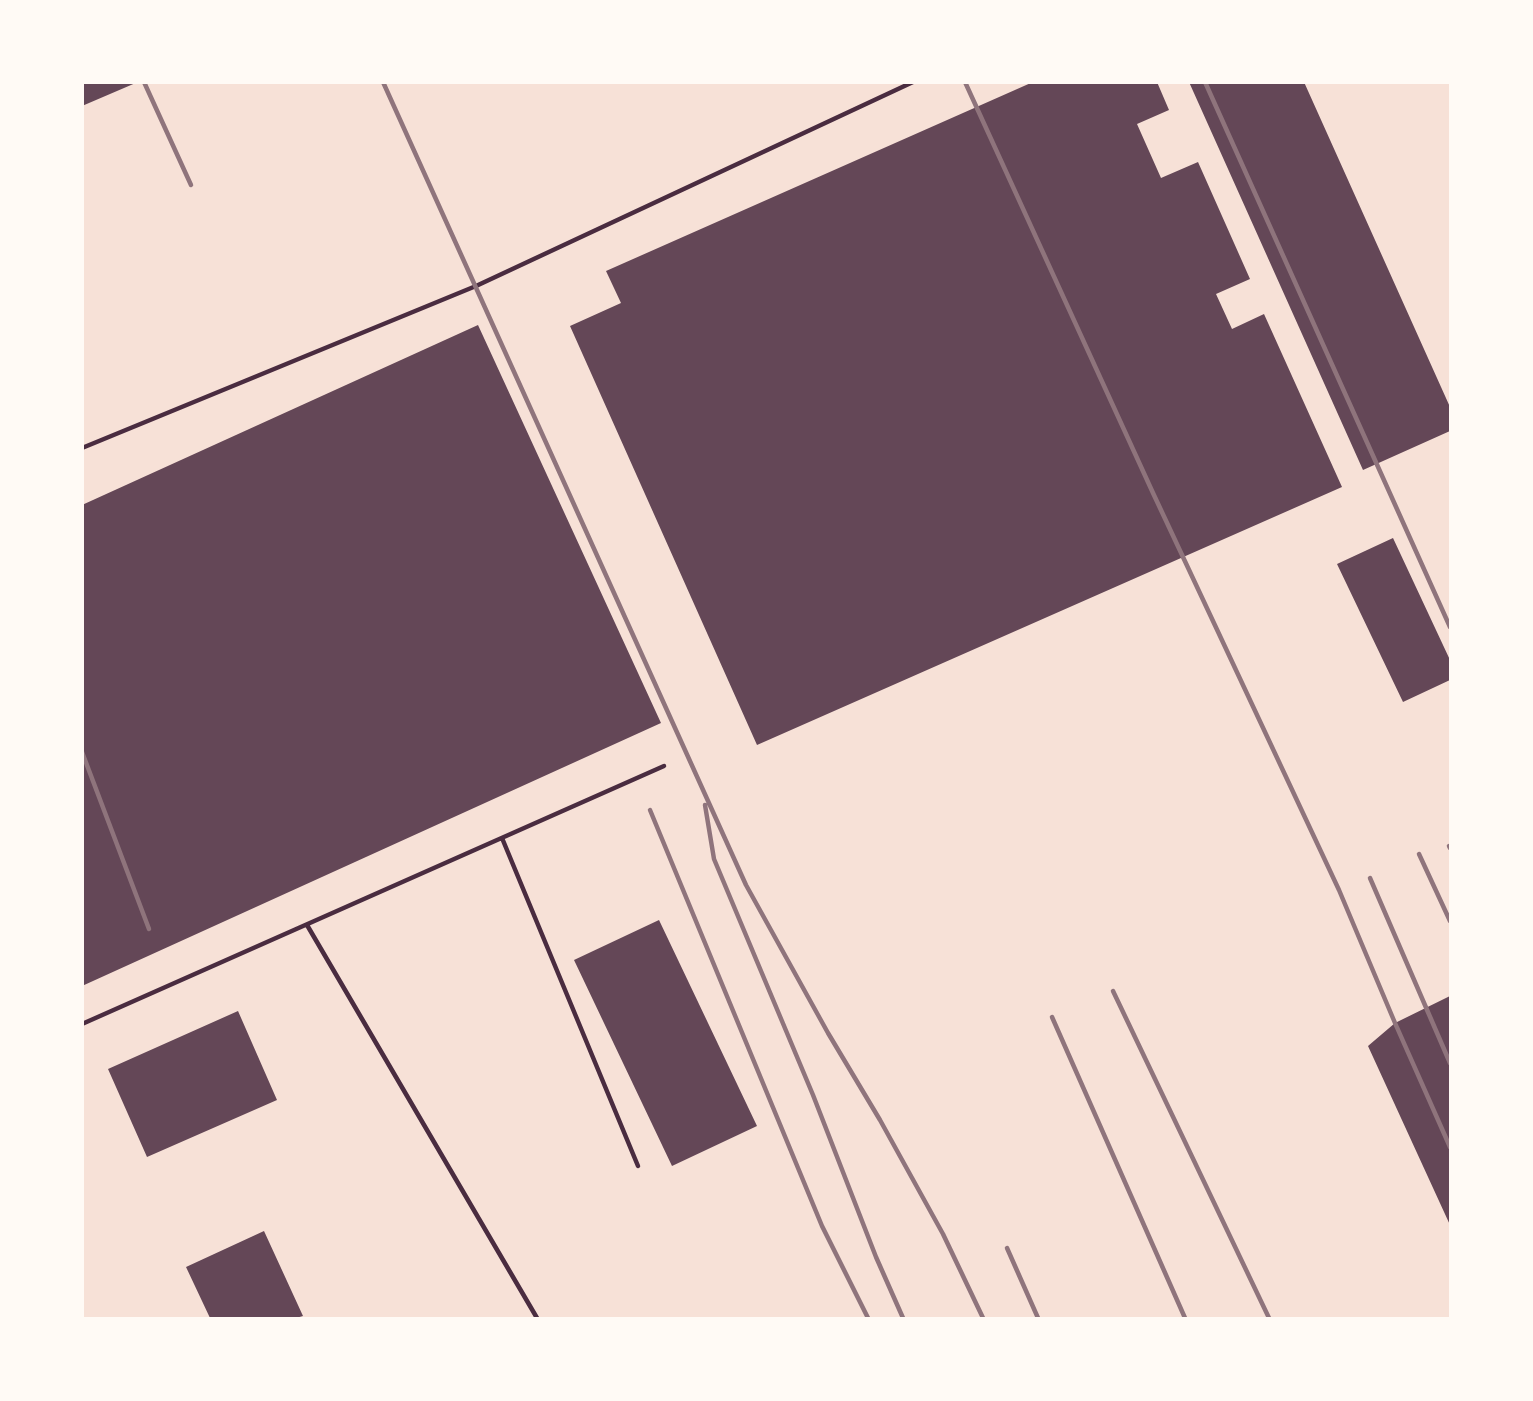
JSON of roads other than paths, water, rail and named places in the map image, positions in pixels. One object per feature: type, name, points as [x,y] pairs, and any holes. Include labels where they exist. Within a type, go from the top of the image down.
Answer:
[{"type":"lane","points":[[82,448],[476,286],[914,82]]},
{"type":"lane","points":[[82,1024],[664,766]]},
{"type":"lane","points":[[502,838],[638,1166]]},
{"type":"lane","points":[[307,925],[537,1318]]},
{"type":"railway","points":[[144,82],[191,185]]},
{"type":"railway","points":[[383,82],[746,885],[943,1234],[983,1318]]},
{"type":"railway","points":[[965,82],[1153,493],[1339,890],[1450,1147]]},
{"type":"railway","points":[[1205,82],[1450,627]]},
{"type":"railway","points":[[82,752],[149,929]]},
{"type":"railway","points":[[705,805],[714,859],[903,1318]]},
{"type":"railway","points":[[650,810],[822,1226],[868,1318]]},
{"type":"railway","points":[[1419,854],[1450,921]]},
{"type":"railway","points":[[1370,878],[1450,1063]]},
{"type":"railway","points":[[1113,991],[1269,1318]]},
{"type":"railway","points":[[1052,1017],[1185,1318]]},
{"type":"railway","points":[[1007,1248],[1038,1318]]}]
